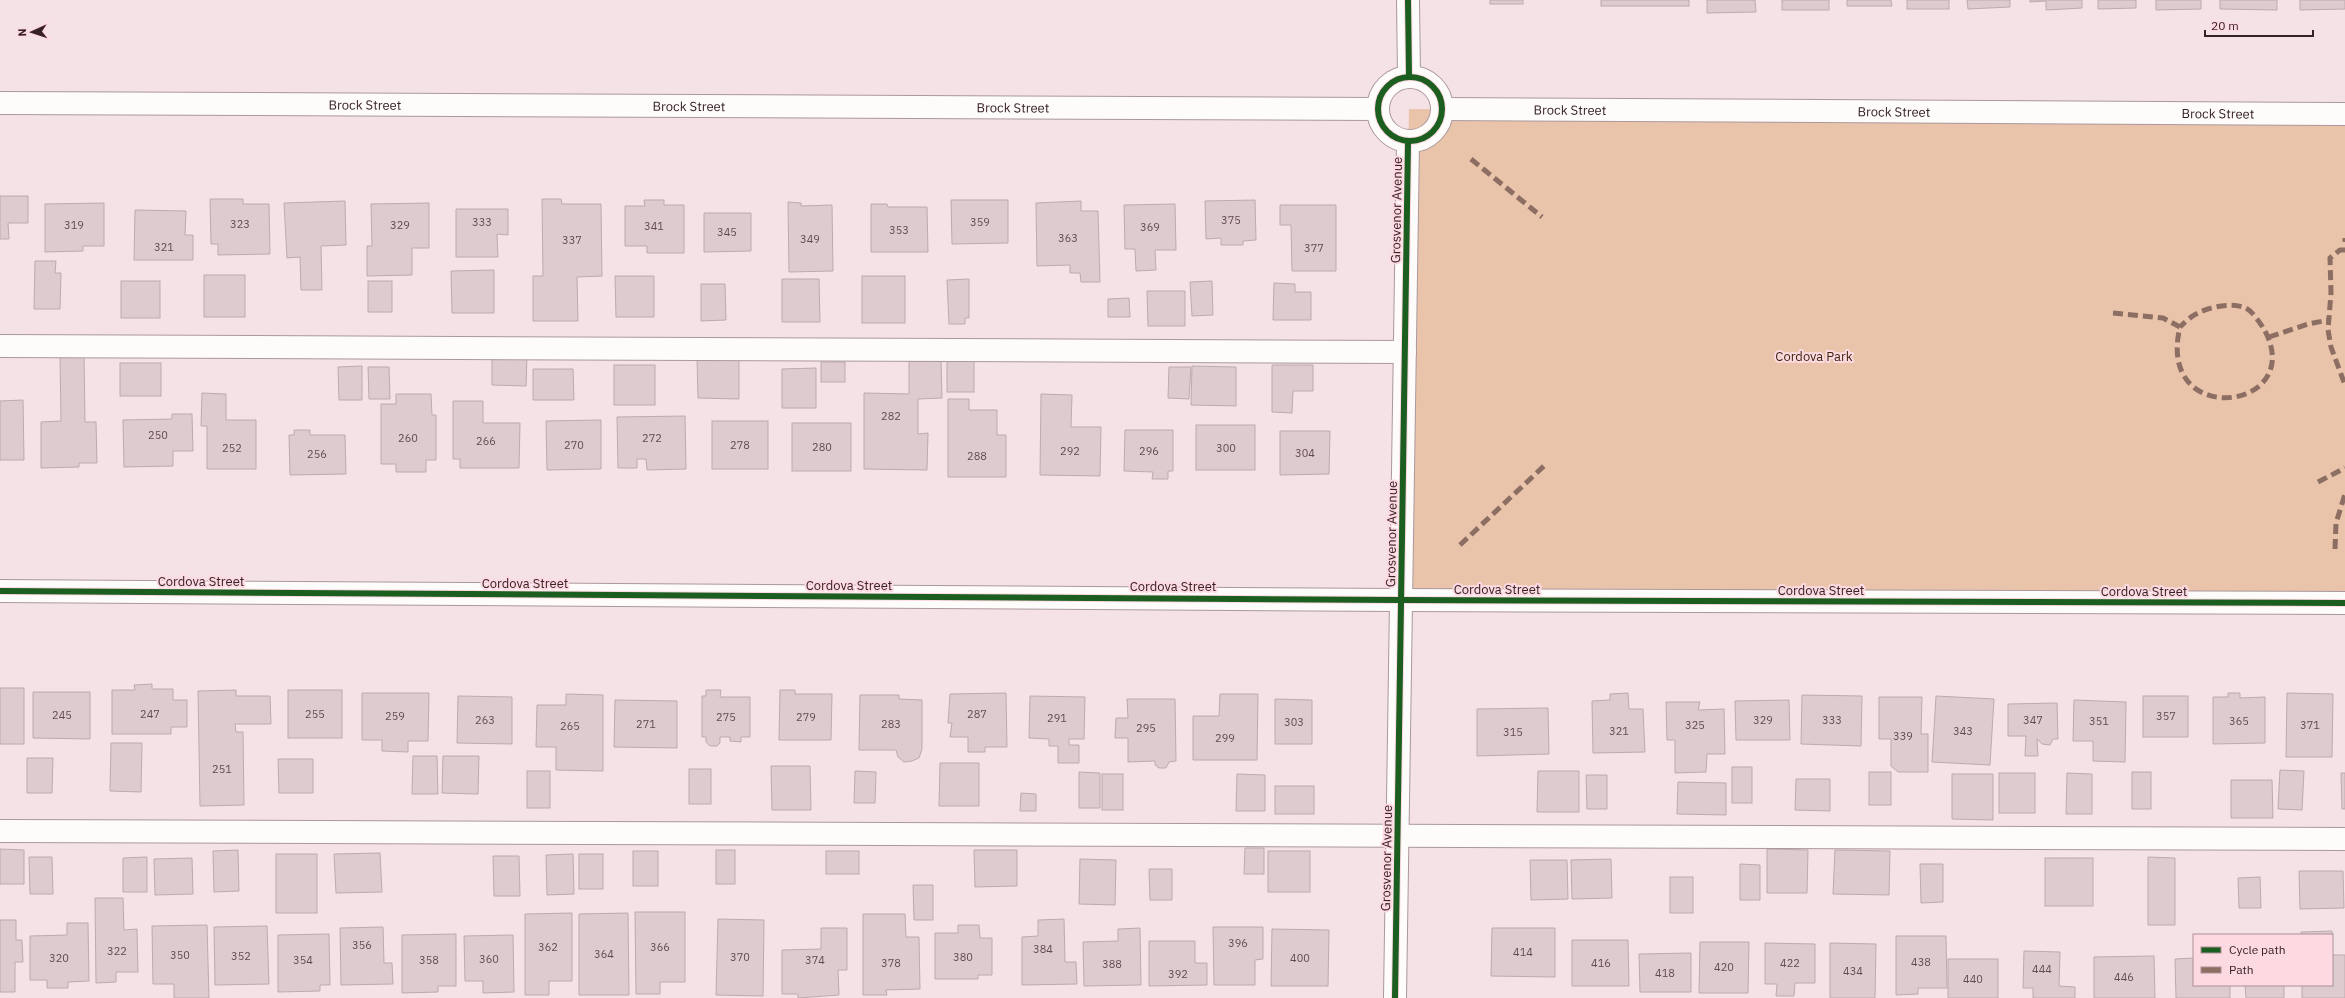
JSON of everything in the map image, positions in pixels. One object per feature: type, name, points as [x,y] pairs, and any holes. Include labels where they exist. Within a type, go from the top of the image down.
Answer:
[{"type":"street","points":[[1408,0],[1408,76]]},
{"type":"street","points":[[1408,76],[1428,82],[1436,90],[1442,109],[1440,119],[1428,136],[1408,142],[1390,135],[1383,128],[1377,109],[1378,99],[1383,90],[1399,78],[1408,76]]},
{"type":"street","name":"Brock Street","points":[[0,103],[1377,109]]},
{"type":"street","name":"Brock Street","points":[[1442,109],[2345,114]]},
{"type":"street","name":"Grosvenor Avenue","points":[[1395,998],[1408,142]]},
{"type":"street","points":[[0,346],[1405,352]]},
{"type":"street","name":"Cordova Street","points":[[0,591],[1400,600],[2345,603]]},
{"type":"street","points":[[0,831],[1397,837],[2345,839]]},
{"type":"green space","name":"Cordova Park","points":[[1409,109],[2345,114],[2345,603],[1400,600]]},
{"type":"building","points":[[1490,0],[1523,0],[1523,4],[1490,4]]},
{"type":"building","points":[[1601,0],[1689,0],[1689,6],[1601,6]]},
{"type":"building","points":[[1707,0],[1755,0],[1756,12],[1707,13]]},
{"type":"building","points":[[1782,0],[1829,0],[1829,10],[1782,10]]},
{"type":"building","points":[[1847,0],[1891,0],[1892,6],[1847,6]]},
{"type":"building","points":[[1907,0],[1949,0],[1949,9],[1907,9]]},
{"type":"building","points":[[1967,0],[2010,0],[2010,7],[1968,9]]},
{"type":"building","points":[[2030,0],[2082,0],[2082,8],[2046,10],[2046,1],[2030,2]]},
{"type":"building","points":[[2098,0],[2136,0],[2136,8],[2098,9]]},
{"type":"building","points":[[2156,0],[2201,0],[2201,9],[2156,10]]},
{"type":"building","points":[[2220,0],[2277,0],[2277,10],[2220,9]]},
{"type":"building","points":[[2300,0],[2345,0],[2345,9],[2300,10]]},
{"type":"building","points":[[0,196],[28,196],[28,223],[8,223],[9,239],[0,239]]},
{"type":"building","points":[[210,199],[243,199],[243,204],[269,204],[270,254],[218,255],[218,244],[211,244]]},
{"type":"building","points":[[542,199],[561,199],[562,204],[601,204],[602,276],[577,277],[578,321],[533,321],[533,276],[543,276]]},
{"type":"building","points":[[644,200],[664,200],[664,205],[684,205],[684,253],[647,253],[647,246],[625,246],[625,206],[645,206]]},
{"type":"building","points":[[951,200],[1008,200],[1008,243],[952,244]]},
{"type":"building","points":[[1255,200],[1256,240],[1243,241],[1243,245],[1221,245],[1221,238],[1206,239],[1205,201]]},
{"type":"building","points":[[345,201],[346,245],[321,246],[322,290],[301,290],[300,257],[287,258],[284,203]]},
{"type":"building","points":[[1081,201],[1081,211],[1098,211],[1100,282],[1081,282],[1080,273],[1070,273],[1070,265],[1037,266],[1036,203]]},
{"type":"building","points":[[788,202],[801,203],[801,206],[832,205],[833,271],[789,272]]},
{"type":"building","points":[[104,203],[104,246],[83,246],[83,251],[45,252],[45,204]]},
{"type":"building","points":[[429,203],[429,248],[412,248],[412,275],[367,276],[367,246],[372,246],[371,204]]},
{"type":"building","points":[[871,204],[887,204],[888,207],[927,207],[928,252],[871,252]]},
{"type":"building","points":[[1175,204],[1176,250],[1155,250],[1156,270],[1136,271],[1135,249],[1125,249],[1124,205]]},
{"type":"building","points":[[1280,205],[1336,205],[1336,271],[1292,271],[1291,225],[1280,225]]},
{"type":"building","points":[[456,209],[508,209],[508,235],[497,234],[498,257],[456,257]]},
{"type":"building","points":[[135,210],[186,211],[185,235],[193,235],[193,260],[134,260]]},
{"type":"building","points":[[704,213],[751,213],[751,251],[704,252]]},
{"type":"building","points":[[35,261],[56,261],[55,273],[61,273],[60,309],[34,309]]},
{"type":"building","points":[[494,270],[494,313],[452,313],[451,271]]},
{"type":"building","points":[[204,275],[245,275],[245,317],[204,317]]},
{"type":"building","points":[[615,276],[654,276],[654,317],[616,317]]},
{"type":"building","points":[[862,276],[905,276],[905,323],[862,323]]},
{"type":"building","points":[[782,279],[819,279],[820,322],[782,322]]},
{"type":"building","points":[[969,279],[969,318],[965,318],[965,324],[949,324],[947,280]]},
{"type":"building","points":[[121,281],[160,281],[160,318],[121,318]]},
{"type":"building","points":[[368,281],[392,281],[392,312],[368,312]]},
{"type":"building","points":[[1212,281],[1213,315],[1192,316],[1190,282]]},
{"type":"building","points":[[1274,283],[1295,284],[1295,292],[1311,292],[1311,320],[1273,320]]},
{"type":"building","points":[[701,284],[725,284],[726,320],[701,321]]},
{"type":"building","points":[[1147,291],[1185,291],[1185,326],[1148,326]]},
{"type":"building","points":[[1129,298],[1130,317],[1108,317],[1108,299]]},
{"type":"building","points":[[60,355],[84,355],[85,422],[96,422],[97,463],[79,463],[79,467],[41,468],[41,422],[61,421]]},
{"type":"building","points":[[492,355],[527,356],[526,386],[492,385]]},
{"type":"building","points":[[697,359],[739,359],[739,399],[698,398]]},
{"type":"building","points":[[947,360],[974,360],[974,392],[947,392]]},
{"type":"building","points":[[909,361],[941,361],[942,398],[918,399],[918,434],[928,433],[927,470],[864,469],[864,393],[909,394]]},
{"type":"building","points":[[821,362],[845,362],[845,382],[821,382]]},
{"type":"building","points":[[120,363],[161,363],[161,396],[120,396]]},
{"type":"building","points":[[614,365],[655,365],[655,405],[614,405]]},
{"type":"building","points":[[1272,365],[1313,365],[1313,391],[1293,391],[1292,413],[1272,412]]},
{"type":"building","points":[[362,366],[362,400],[339,400],[338,367]]},
{"type":"building","points":[[1192,366],[1236,367],[1236,406],[1191,405]]},
{"type":"building","points":[[368,367],[389,367],[390,399],[369,399]]},
{"type":"building","points":[[1169,367],[1191,367],[1189,399],[1168,398]]},
{"type":"building","points":[[816,368],[816,408],[782,408],[782,369]]},
{"type":"building","points":[[533,369],[573,369],[574,400],[533,400]]},
{"type":"building","points":[[202,393],[226,394],[226,420],[256,420],[256,469],[207,469],[207,426],[201,426]]},
{"type":"building","points":[[396,394],[431,394],[432,415],[436,415],[436,460],[426,460],[426,472],[396,472],[396,464],[381,464],[381,404],[396,404]]},
{"type":"building","points":[[1041,394],[1072,395],[1071,427],[1101,427],[1100,476],[1040,475]]},
{"type":"building","points":[[948,399],[969,399],[969,410],[997,410],[997,435],[1006,435],[1006,477],[948,477]]},
{"type":"building","points":[[23,400],[24,460],[0,460],[0,401]]},
{"type":"building","points":[[453,401],[483,401],[483,423],[520,423],[519,468],[460,468],[460,459],[453,459]]},
{"type":"building","points":[[172,414],[192,414],[193,451],[173,451],[173,466],[124,467],[123,420],[172,419]]},
{"type":"building","points":[[685,416],[686,469],[647,470],[646,459],[637,459],[637,468],[618,468],[617,417]]},
{"type":"building","points":[[601,420],[601,469],[547,470],[546,421]]},
{"type":"building","points":[[712,421],[768,421],[768,469],[712,469]]},
{"type":"building","points":[[792,423],[851,423],[851,471],[792,471]]},
{"type":"building","points":[[1196,425],[1255,425],[1255,470],[1196,470]]},
{"type":"building","points":[[294,430],[310,430],[310,435],[345,435],[346,474],[290,475],[289,435],[294,435]]},
{"type":"building","points":[[1125,430],[1173,430],[1173,471],[1168,471],[1168,479],[1152,479],[1153,472],[1124,471]]},
{"type":"building","points":[[1280,431],[1330,431],[1329,474],[1280,475]]},
{"type":"building","points":[[152,684],[152,689],[173,689],[173,700],[187,700],[187,727],[171,727],[171,734],[112,734],[112,690],[135,690],[134,685]]},
{"type":"building","points":[[0,688],[24,688],[24,744],[0,744]]},
{"type":"building","points":[[236,690],[236,696],[270,696],[271,724],[235,724],[236,732],[243,732],[244,805],[200,806],[198,691]]},
{"type":"building","points":[[288,690],[342,690],[342,738],[288,738]]},
{"type":"building","points":[[706,690],[721,690],[720,697],[750,697],[750,737],[741,737],[741,742],[730,741],[730,737],[720,737],[720,743],[717,746],[710,746],[706,742],[706,737],[702,737],[702,696],[706,696]]},
{"type":"building","points":[[780,690],[795,690],[795,694],[832,694],[831,740],[779,740]]},
{"type":"building","points":[[33,692],[90,692],[90,739],[33,738]]},
{"type":"building","points":[[362,693],[429,693],[428,741],[408,741],[408,752],[382,751],[382,740],[362,740]]},
{"type":"building","points":[[1006,693],[1007,747],[985,747],[985,752],[968,752],[968,737],[950,737],[952,723],[948,723],[950,694]]},
{"type":"building","points":[[1628,693],[1629,709],[1643,709],[1645,752],[1593,753],[1592,701],[1610,700],[1610,694]]},
{"type":"building","points":[[2228,693],[2240,693],[2240,698],[2265,697],[2265,743],[2213,744],[2213,697],[2228,697]]},
{"type":"building","points":[[2287,693],[2333,694],[2332,757],[2286,757]]},
{"type":"building","points":[[566,694],[603,695],[603,771],[556,770],[556,747],[536,747],[537,705],[566,705]]},
{"type":"building","points":[[1220,694],[1258,694],[1257,760],[1193,760],[1193,716],[1219,716]]},
{"type":"building","points":[[860,695],[899,695],[899,699],[922,700],[922,749],[919,758],[904,762],[898,757],[896,750],[859,750]]},
{"type":"building","points":[[1802,695],[1862,696],[1861,746],[1801,744]]},
{"type":"building","points":[[458,696],[512,697],[512,744],[457,743]]},
{"type":"building","points":[[1030,696],[1085,697],[1084,739],[1069,739],[1069,745],[1079,745],[1079,763],[1058,763],[1058,746],[1049,746],[1049,739],[1029,738]]},
{"type":"building","points":[[1936,696],[1994,699],[1990,765],[1932,762]]},
{"type":"building","points":[[2143,696],[2188,696],[2188,737],[2143,737]]},
{"type":"building","points":[[1879,697],[1922,697],[1921,734],[1928,734],[1928,772],[1898,772],[1891,766],[1891,739],[1879,739]]},
{"type":"building","points":[[1127,699],[1175,699],[1176,761],[1169,762],[1166,768],[1159,768],[1155,765],[1155,761],[1128,762],[1128,738],[1115,738],[1116,718],[1128,718]]},
{"type":"building","points":[[1275,699],[1312,700],[1312,744],[1275,744]]},
{"type":"building","points":[[615,700],[677,701],[677,748],[614,747]]},
{"type":"building","points":[[1789,700],[1790,740],[1736,740],[1735,701]]},
{"type":"building","points":[[2074,700],[2126,702],[2125,762],[2093,761],[2093,741],[2073,741]]},
{"type":"building","points":[[1666,702],[1700,702],[1698,710],[1724,709],[1725,754],[1707,754],[1706,772],[1675,773],[1675,740],[1667,740]]},
{"type":"building","points":[[2057,703],[2058,739],[2053,739],[2050,745],[2042,744],[2037,739],[2038,756],[2025,756],[2026,736],[2008,736],[2008,704]]},
{"type":"building","points":[[1548,708],[1549,754],[1477,756],[1477,709]]},
{"type":"building","points":[[111,743],[142,743],[141,792],[110,791]]},
{"type":"building","points":[[413,756],[437,756],[438,794],[412,794]]},
{"type":"building","points":[[443,756],[479,756],[478,794],[442,793]]},
{"type":"building","points":[[27,758],[53,758],[52,793],[27,793]]},
{"type":"building","points":[[278,759],[313,759],[313,793],[279,793]]},
{"type":"building","points":[[940,763],[979,763],[979,806],[939,806]]},
{"type":"building","points":[[771,766],[810,766],[811,810],[772,810]]},
{"type":"building","points":[[1732,767],[1752,767],[1752,803],[1732,803]]},
{"type":"building","points":[[689,769],[711,769],[711,804],[689,804]]},
{"type":"building","points":[[2280,770],[2304,771],[2302,810],[2278,809]]},
{"type":"building","points":[[527,771],[550,771],[550,808],[527,808]]},
{"type":"building","points":[[855,771],[876,772],[875,803],[854,803]]},
{"type":"building","points":[[1538,771],[1579,771],[1579,812],[1537,812]]},
{"type":"building","points":[[1079,772],[1100,773],[1100,808],[1079,808]]},
{"type":"building","points":[[1869,772],[1891,772],[1891,805],[1869,805]]},
{"type":"building","points":[[2132,772],[2151,772],[2151,809],[2132,809]]},
{"type":"building","points":[[1999,773],[2035,773],[2035,813],[1999,813]]},
{"type":"building","points":[[2067,773],[2092,774],[2092,814],[2066,814]]},
{"type":"building","points":[[2341,773],[2345,773],[2345,809],[2342,809]]},
{"type":"building","points":[[1102,774],[1123,774],[1123,810],[1102,810]]},
{"type":"building","points":[[1237,774],[1265,775],[1265,811],[1236,811]]},
{"type":"building","points":[[1952,774],[1993,774],[1993,820],[1952,819]]},
{"type":"building","points":[[1586,775],[1607,775],[1607,809],[1587,809]]},
{"type":"building","points":[[1796,779],[1830,779],[1830,811],[1795,810]]},
{"type":"building","points":[[2231,780],[2272,780],[2273,818],[2231,818]]},
{"type":"building","points":[[1678,782],[1726,783],[1726,815],[1677,814]]},
{"type":"building","points":[[1275,786],[1314,786],[1314,814],[1275,814]]},
{"type":"building","points":[[1021,793],[1036,794],[1036,811],[1020,811]]},
{"type":"building","points":[[1245,848],[1264,848],[1264,874],[1244,874]]},
{"type":"building","points":[[0,849],[24,850],[24,884],[0,884]]},
{"type":"building","points":[[1767,849],[1808,850],[1807,893],[1767,893]]},
{"type":"building","points":[[238,850],[239,891],[214,892],[213,851]]},
{"type":"building","points":[[716,850],[735,850],[735,884],[716,884]]},
{"type":"building","points":[[974,850],[1017,850],[1017,886],[975,887]]},
{"type":"building","points":[[1835,850],[1890,851],[1889,895],[1833,894]]},
{"type":"building","points":[[633,851],[658,851],[658,886],[633,886]]},
{"type":"building","points":[[826,851],[859,851],[859,874],[826,874]]},
{"type":"building","points":[[1268,851],[1310,851],[1310,892],[1268,892]]},
{"type":"building","points":[[380,853],[382,892],[336,893],[334,854]]},
{"type":"building","points":[[276,854],[317,854],[317,913],[276,913]]},
{"type":"building","points":[[573,854],[574,894],[547,895],[546,855]]},
{"type":"building","points":[[579,854],[603,854],[603,889],[579,889]]},
{"type":"building","points":[[493,856],[519,856],[520,896],[494,896]]},
{"type":"building","points":[[29,857],[52,857],[53,894],[30,894]]},
{"type":"building","points":[[147,857],[147,892],[123,892],[123,858]]},
{"type":"building","points":[[2148,857],[2175,858],[2175,925],[2148,925]]},
{"type":"building","points":[[192,858],[193,894],[155,895],[154,859]]},
{"type":"building","points":[[2045,858],[2093,858],[2093,906],[2045,906]]},
{"type":"building","points":[[1080,859],[1116,860],[1115,905],[1079,904]]},
{"type":"building","points":[[1611,859],[1612,898],[1572,899],[1571,860]]},
{"type":"building","points":[[1530,860],[1567,860],[1568,899],[1531,900]]},
{"type":"building","points":[[1740,864],[1760,865],[1760,900],[1740,900]]},
{"type":"building","points":[[1920,864],[1943,864],[1943,902],[1921,903]]},
{"type":"building","points":[[1149,869],[1172,869],[1172,900],[1150,900]]},
{"type":"building","points":[[2299,871],[2343,871],[2344,908],[2300,909]]},
{"type":"building","points":[[1670,877],[1693,877],[1693,913],[1670,913]]},
{"type":"building","points":[[2260,877],[2261,908],[2239,908],[2238,878]]},
{"type":"building","points":[[913,885],[933,885],[933,920],[914,920]]},
{"type":"building","points":[[95,898],[123,898],[124,930],[137,929],[138,972],[116,972],[116,982],[96,983]]},
{"type":"building","points":[[635,912],[685,912],[685,982],[660,982],[660,994],[636,994]]},
{"type":"building","points":[[572,913],[572,981],[549,981],[549,995],[525,995],[525,914]]},
{"type":"building","points":[[628,913],[629,995],[579,995],[579,914]]},
{"type":"building","points":[[863,914],[905,914],[906,937],[919,937],[920,989],[886,990],[887,995],[863,995]]},
{"type":"building","points":[[718,919],[764,920],[763,996],[716,995]]},
{"type":"building","points":[[1064,919],[1065,962],[1076,962],[1077,984],[1022,985],[1022,937],[1038,936],[1038,920]]},
{"type":"building","points":[[0,920],[16,920],[16,940],[22,940],[23,962],[15,962],[15,992],[0,992]]},
{"type":"building","points":[[67,923],[88,923],[89,981],[68,982],[68,988],[47,988],[47,980],[30,980],[30,936],[67,935]]},
{"type":"building","points":[[207,925],[209,998],[174,998],[174,984],[153,984],[152,926]]},
{"type":"building","points":[[958,925],[979,925],[980,938],[992,938],[992,975],[978,975],[978,979],[935,979],[935,933],[958,933]]},
{"type":"building","points":[[267,926],[269,984],[215,985],[214,927]]},
{"type":"building","points":[[383,927],[384,963],[392,963],[393,984],[341,985],[340,928]]},
{"type":"building","points":[[1213,927],[1263,927],[1263,959],[1255,960],[1255,985],[1214,985]]},
{"type":"building","points":[[821,928],[847,928],[847,970],[838,970],[839,995],[798,998],[798,994],[782,994],[782,950],[821,949]]},
{"type":"building","points":[[1140,928],[1141,985],[1084,986],[1083,942],[1118,941],[1118,929]]},
{"type":"building","points":[[1492,928],[1555,928],[1555,977],[1491,976]]},
{"type":"building","points":[[1272,929],[1329,930],[1328,986],[1271,986]]},
{"type":"building","points":[[2332,931],[2332,934],[2301,934],[2301,932]]},
{"type":"building","points":[[329,934],[330,985],[320,985],[320,991],[278,992],[278,935]]},
{"type":"building","points":[[456,934],[456,986],[438,986],[438,992],[402,993],[402,935]]},
{"type":"building","points":[[513,935],[514,992],[483,993],[483,981],[465,981],[464,936]]},
{"type":"building","points":[[1896,936],[1946,936],[1947,988],[1918,988],[1918,994],[1896,995]]},
{"type":"building","points":[[1572,940],[1628,940],[1629,986],[1572,986]]},
{"type":"building","points":[[1149,941],[1195,941],[1195,963],[1207,963],[1207,985],[1149,986]]},
{"type":"building","points":[[1700,942],[1749,942],[1748,993],[1699,993]]},
{"type":"building","points":[[1765,943],[1815,944],[1815,983],[1795,983],[1794,996],[1776,996],[1777,984],[1765,984]]},
{"type":"building","points":[[1830,943],[1876,944],[1875,998],[1830,998]]},
{"type":"building","points":[[2024,951],[2060,952],[2059,986],[2075,987],[2075,998],[2033,998],[2033,988],[2023,988]]},
{"type":"building","points":[[1691,953],[1691,992],[1640,992],[1639,954]]},
{"type":"building","points":[[2333,955],[2345,955],[2345,998],[2302,998],[2302,986],[2333,986]]},
{"type":"building","points":[[2154,956],[2155,998],[2094,998],[2094,957]]},
{"type":"building","points":[[2193,958],[2193,986],[2230,986],[2230,998],[2176,998],[2175,959]]},
{"type":"building","points":[[1948,959],[1998,959],[1998,998],[1948,998]]},
{"type":"building","points":[[2245,986],[2284,986],[2284,998],[2246,998]]},
{"type":"marked path","points":[[1471,159],[1542,217]]},
{"type":"marked path","points":[[2345,250],[2340,250],[2330,258],[2331,293],[2328,330],[2331,347],[2345,385]]},
{"type":"marked path","points":[[2113,313],[2163,318],[2180,327],[2178,360],[2189,382],[2207,395],[2229,398],[2250,392],[2266,379],[2272,358],[2265,331],[2254,315],[2246,308],[2227,305],[2207,309],[2194,315],[2180,327]]},
{"type":"marked path","points":[[2269,337],[2308,324],[2329,320]]},
{"type":"marked path","points":[[1460,545],[1545,465]]},
{"type":"marked path","points":[[2318,482],[2345,468]]},
{"type":"marked path","points":[[2335,549],[2336,523],[2345,494]]},
{"type":"cycle path","points":[[1408,0],[1409,76]]},
{"type":"cycle path","points":[[1404,77],[1416,77],[1433,86],[1440,97],[1442,109],[1440,121],[1433,132],[1416,141],[1404,141],[1392,136],[1383,127],[1378,115],[1378,103],[1383,91],[1392,82],[1404,77]]},
{"type":"cycle path","points":[[1395,998],[1408,142]]},
{"type":"cycle path","points":[[0,591],[1400,600],[2345,603]]}]
